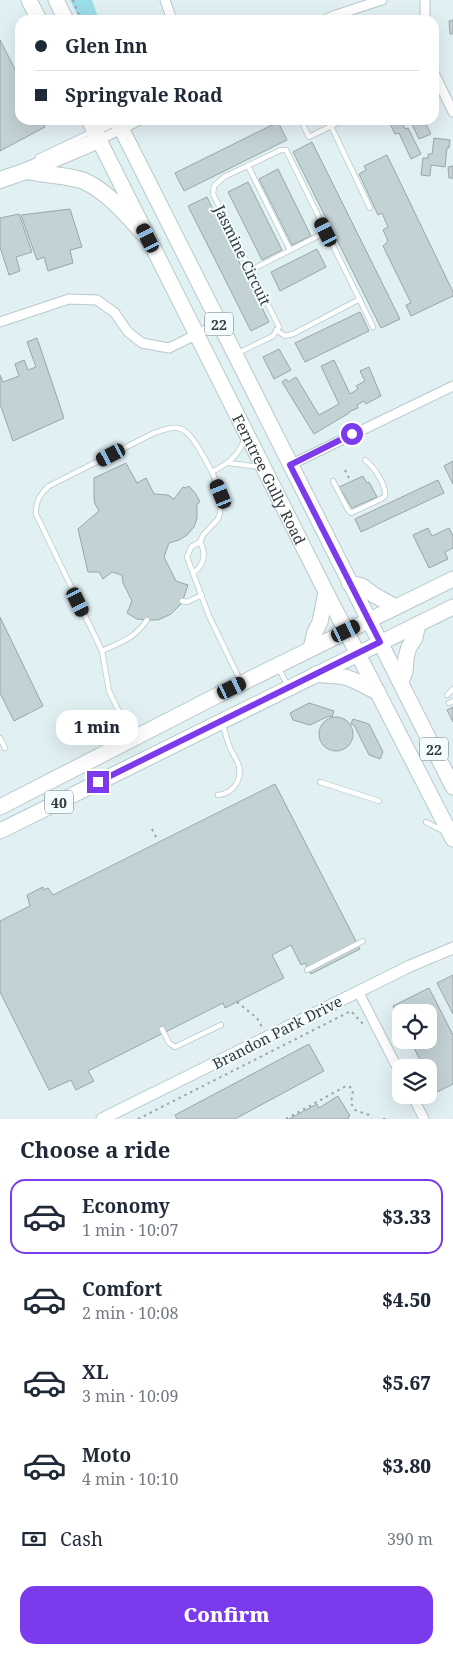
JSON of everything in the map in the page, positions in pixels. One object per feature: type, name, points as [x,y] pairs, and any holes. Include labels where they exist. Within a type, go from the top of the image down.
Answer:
[{"type":"highway","points":[[0,180],[26,171],[94,130]]},
{"type":"highway","points":[[26,171],[82,180],[109,197],[148,238]]},
{"type":"main road","points":[[29,0],[36,15]]},
{"type":"main road","points":[[56,0],[64,15]]},
{"type":"main road","name":"Ferntree Gully Road","points":[[119,125],[218,324],[368,620],[401,681],[453,787]]},
{"type":"main road","name":"Ferntree Gully Road","points":[[94,130],[326,592],[452,837]]},
{"type":"main road","points":[[288,516],[310,505]]},
{"type":"main road","name":"40","points":[[0,807],[311,648],[453,579]]},
{"type":"main road","points":[[350,583],[362,586],[396,607]]},
{"type":"main road","points":[[311,648],[320,622],[326,592]]},
{"type":"main road","name":"40","points":[[0,831],[453,607]]},
{"type":"main road","points":[[401,681],[405,672],[406,657],[409,647],[415,638],[418,624]]},
{"type":"main road","points":[[316,674],[330,677],[345,677],[378,692]]},
{"type":"main road","points":[[98,758],[109,776]]},
{"type":"street","points":[[165,0],[170,15]]},
{"type":"street","points":[[334,15],[382,0]]},
{"type":"street","points":[[424,0],[425,15]]},
{"type":"street","points":[[439,83],[453,112]]},
{"type":"street","points":[[94,130],[109,125]]},
{"type":"street","points":[[0,322],[69,299],[97,300],[115,313],[128,332],[142,342],[169,348],[218,324]]},
{"type":"street","points":[[290,465],[453,386]]},
{"type":"street","name":"Brandon Park Drive","points":[[102,1119],[410,966],[453,948]]},
{"type":"street","points":[[358,992],[393,1059]]},
{"type":"street","points":[[416,1104],[424,1119]]},
{"type":"lane","points":[[303,125],[309,137],[331,126],[370,208]]},
{"type":"lane","points":[[38,157],[94,130]]},
{"type":"lane","name":"Jasmine Circuit","points":[[276,330],[279,327],[213,194],[214,186],[224,178],[281,150],[286,150],[373,327]]},
{"type":"lane","points":[[248,166],[290,250]]},
{"type":"lane","points":[[250,270],[326,232]]},
{"type":"lane","points":[[234,355],[273,336],[276,330],[285,336],[294,334],[360,300]]},
{"type":"lane","points":[[133,739],[109,691],[102,651],[36,514],[35,507],[39,497],[50,486],[167,428],[179,428],[189,435],[212,472],[221,494],[218,519],[200,542],[191,547],[187,557],[209,616],[242,683]]},
{"type":"lane","points":[[212,472],[229,463],[241,449],[247,434]]},
{"type":"lane","points":[[333,481],[351,513],[381,499],[385,496],[385,492],[372,466],[365,460]]},
{"type":"lane","points":[[229,463],[264,467]]},
{"type":"lane","points":[[194,572],[204,559],[204,548],[200,542]]},
{"type":"lane","points":[[182,601],[188,602],[202,595]]},
{"type":"lane","points":[[102,651],[130,638],[140,630],[147,620]]},
{"type":"lane","points":[[278,665],[289,688]]},
{"type":"lane","points":[[446,695],[453,689]]},
{"type":"lane","points":[[218,795],[225,794],[234,787],[239,774],[239,766],[227,740],[222,721]]},
{"type":"lane","points":[[0,738],[5,748]]},
{"type":"lane","points":[[320,782],[379,801]]},
{"type":"lane","points":[[426,822],[452,837]]},
{"type":"lane","points":[[306,970],[362,941]]},
{"type":"lane","points":[[162,1028],[169,1043],[175,1048],[221,1025]]},
{"type":"path","points":[[73,0],[79,15]]},
{"type":"path","points":[[345,470],[350,480]]},
{"type":"path","points":[[152,829],[156,837]]},
{"type":"path","points":[[237,1002],[257,1018],[261,1025],[262,1028],[252,1032],[263,1056]]},
{"type":"path","points":[[138,1119],[351,1012],[363,1023],[367,1032]]},
{"type":"path","points":[[390,1075],[392,1079]]},
{"type":"path","points":[[286,1119],[346,1086],[353,1090],[351,1103],[355,1110],[369,1115],[371,1119]]},
{"type":"shaded area","points":[[70,0],[92,0],[97,15],[78,15]]},
{"type":"building","points":[[453,20],[453,34],[450,34],[449,21]]},
{"type":"building","points":[[0,40],[15,69],[15,125],[44,125],[45,127],[0,151]]},
{"type":"building","points":[[272,125],[280,125],[287,140],[184,191],[175,173]]},
{"type":"building","points":[[390,125],[403,125],[405,129],[408,128],[421,154],[411,159],[399,133],[395,134]]},
{"type":"building","points":[[412,125],[426,125],[431,134],[419,139]]},
{"type":"building","points":[[434,138],[450,140],[445,167],[431,165],[430,176],[421,175],[423,158],[428,158],[428,154],[432,154]]},
{"type":"building","points":[[312,142],[400,319],[381,328],[293,152]]},
{"type":"building","points":[[387,155],[453,292],[453,296],[411,316],[406,305],[411,303],[383,246],[388,241],[383,230],[388,227],[382,213],[378,215],[359,174],[366,170],[364,166]]},
{"type":"building","points":[[453,166],[453,178],[449,178],[448,167]]},
{"type":"building","points":[[278,169],[311,236],[292,245],[259,179]]},
{"type":"building","points":[[248,182],[282,250],[262,260],[228,192]]},
{"type":"building","points":[[207,197],[269,322],[251,331],[188,206]]},
{"type":"building","points":[[70,209],[82,247],[70,250],[73,263],[48,271],[44,257],[37,260],[21,215]]},
{"type":"building","points":[[19,214],[32,252],[16,257],[20,271],[9,275],[0,247],[0,218]]},
{"type":"building","points":[[317,249],[326,267],[280,291],[271,272]]},
{"type":"building","points":[[360,312],[369,331],[305,362],[295,343]]},
{"type":"building","points":[[37,338],[64,418],[13,441],[0,404],[0,375],[3,382],[19,376],[15,364],[24,360],[28,370],[36,367],[27,342]]},
{"type":"building","points":[[279,349],[291,370],[274,379],[263,357]]},
{"type":"building","points":[[334,360],[350,394],[358,389],[356,386],[365,381],[360,371],[369,367],[381,396],[366,404],[364,401],[357,405],[358,408],[314,434],[282,382],[286,379],[288,382],[296,377],[319,415],[339,404],[321,366]]},
{"type":"building","points":[[453,461],[453,484],[444,466]]},
{"type":"building","points":[[126,463],[137,483],[146,478],[154,494],[168,495],[174,499],[183,487],[189,486],[200,502],[197,504],[197,518],[194,527],[187,535],[169,543],[164,557],[176,581],[188,585],[184,597],[180,605],[171,614],[158,620],[137,619],[127,613],[132,601],[123,583],[122,575],[112,572],[103,579],[99,572],[88,572],[78,529],[99,511],[95,504],[94,478]]},
{"type":"building","points":[[363,476],[367,483],[369,482],[377,497],[352,508],[339,487]]},
{"type":"building","points":[[438,480],[444,493],[361,532],[355,519]]},
{"type":"building","points":[[428,528],[432,536],[449,528],[453,536],[453,548],[445,552],[448,559],[429,568],[413,535]]},
{"type":"building","points":[[0,617],[43,706],[14,721],[0,693]]},
{"type":"building","points":[[309,703],[334,711],[332,717],[329,716],[310,725],[293,720],[290,713]]},
{"type":"building","points":[[453,707],[453,722],[447,710]]},
{"type":"building","points":[[336,717],[343,718],[348,722],[352,727],[352,741],[348,746],[343,750],[336,751],[329,750],[324,746],[320,741],[319,734],[320,727],[324,722],[329,718]]},
{"type":"building","points":[[353,719],[369,724],[383,752],[380,759],[369,755],[354,725],[351,724]]},
{"type":"building","points":[[275,784],[360,949],[311,974],[305,963],[301,965],[291,945],[272,955],[284,978],[225,1008],[223,1003],[88,1071],[94,1081],[76,1090],[71,1080],[49,1090],[0,992],[0,921],[30,906],[27,895],[43,887],[44,890],[48,888],[53,895]]},
{"type":"building","points":[[453,975],[453,1014],[437,983]]},
{"type":"building","points":[[429,988],[453,1035],[453,1084],[437,1092],[437,1059],[420,1059],[414,1049],[437,1049],[437,1004],[397,1004]]},
{"type":"building","points":[[309,1044],[324,1071],[235,1119],[177,1119],[175,1115]]},
{"type":"building","points":[[338,1096],[350,1116],[348,1117],[349,1119],[289,1119],[317,1104],[319,1108]]},
{"type":"route","points":[[98,782],[380,642],[290,465],[352,434]]}]
